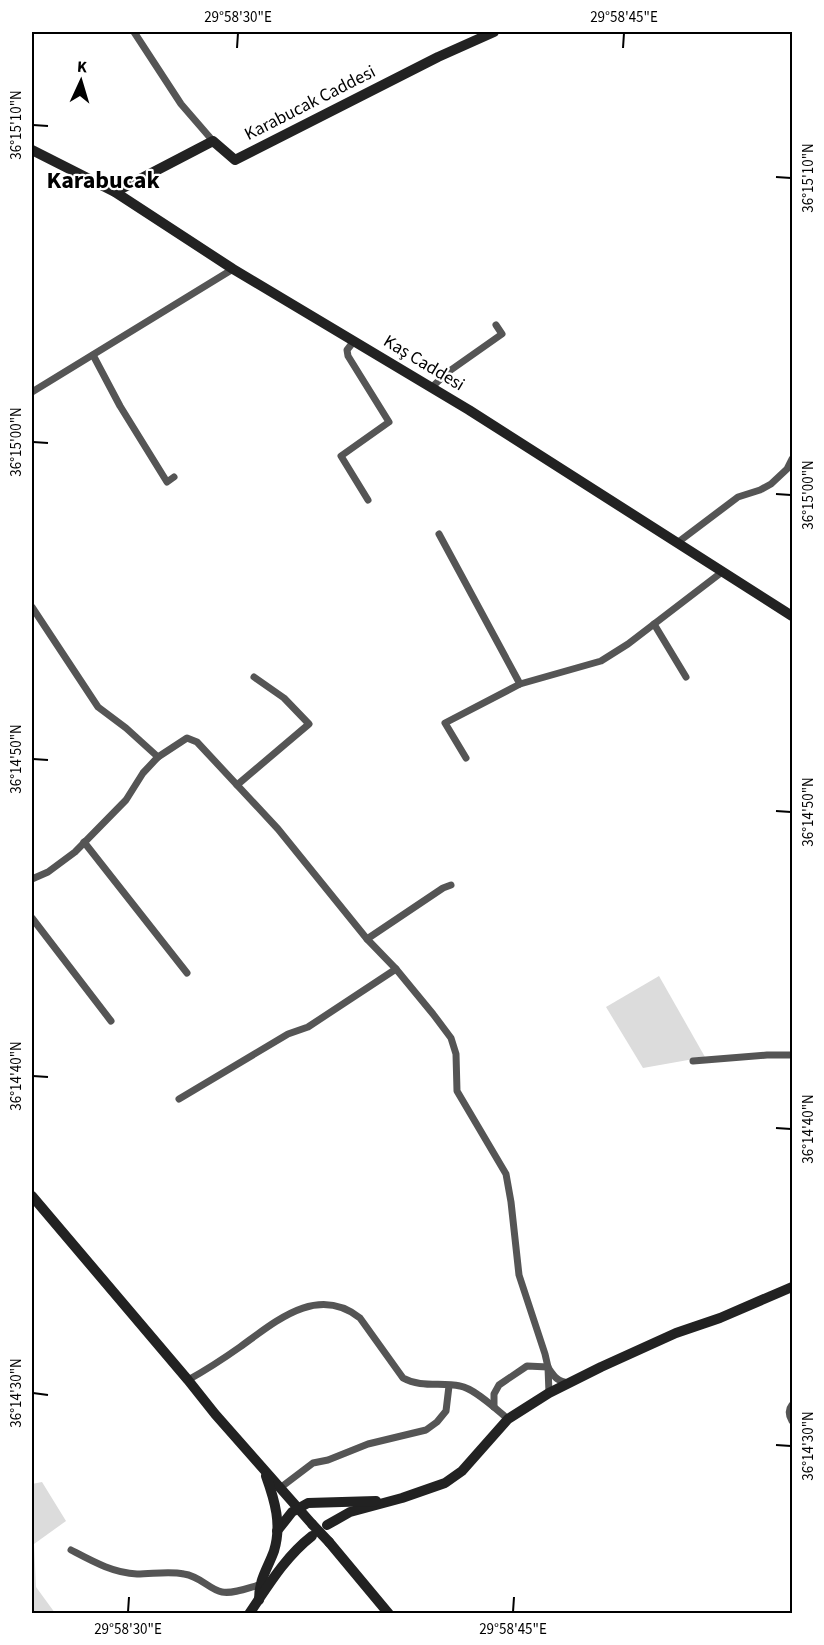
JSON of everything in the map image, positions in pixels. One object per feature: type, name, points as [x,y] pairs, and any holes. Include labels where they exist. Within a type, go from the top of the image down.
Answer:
[{"type":"street","points":[[115,192],[213,141],[181,104],[134,32]]},
{"type":"street","name":"Karabucak Caddesi","points":[[213,141],[235,160],[438,57],[494,32]]},
{"type":"street","name":"Kaş Caddesi","points":[[32,150],[115,192],[233,269],[432,387],[792,616]]},
{"type":"street","points":[[32,392],[233,269]]},
{"type":"street","points":[[432,387],[448,372],[502,334],[496,325]]},
{"type":"street","points":[[354,341],[347,350],[348,356],[389,422],[342,456],[368,500]]},
{"type":"street","points":[[93,355],[120,406],[167,482],[174,477]]},
{"type":"street","points":[[676,543],[738,497],[771,484],[787,469],[792,459]]},
{"type":"street","points":[[439,534],[520,684]]},
{"type":"street","points":[[466,758],[445,723],[520,684],[601,661],[628,644],[722,572]]},
{"type":"street","points":[[32,607],[98,707],[158,757]]},
{"type":"street","points":[[654,624],[686,677]]},
{"type":"street","points":[[237,784],[309,724],[284,698],[254,677]]},
{"type":"street","points":[[32,879],[48,872],[84,842],[126,800],[143,773],[158,757],[187,738],[197,742],[278,829],[451,1038],[456,1054],[457,1091],[506,1174],[519,1275],[535,1318],[548,1367],[549,1393]]},
{"type":"street","points":[[84,842],[187,973]]},
{"type":"street","points":[[367,939],[442,888],[451,885]]},
{"type":"street","points":[[32,918],[111,1021]]},
{"type":"street","points":[[179,1099],[288,1034],[308,1027],[396,969]]},
{"type":"street","points":[[693,1061],[767,1054],[792,1055]]},
{"type":"street","points":[[32,1196],[297,1508],[312,1530],[329,1542],[389,1614]]},
{"type":"street","points":[[327,1525],[350,1512],[445,1483],[462,1471],[508,1419],[568,1383],[676,1333],[720,1318],[792,1287]]},
{"type":"street","points":[[188,1380],[225,1358],[285,1315],[313,1305],[333,1305],[352,1311],[360,1318],[403,1378],[412,1383],[462,1386],[508,1419]]},
{"type":"street","points":[[494,1407],[494,1394],[499,1384],[527,1366],[548,1367]]},
{"type":"street","points":[[548,1367],[555,1378],[560,1382],[568,1383]]},
{"type":"street","points":[[280,1488],[314,1462],[328,1460],[368,1444],[426,1430],[446,1411],[449,1386]]},
{"type":"street","points":[[792,1405],[789,1415],[792,1421]]},
{"type":"street","points":[[259,1600],[259,1586],[274,1549],[277,1531],[277,1513],[264,1469]]},
{"type":"street","points":[[277,1531],[284,1519],[297,1508],[308,1503],[358,1500],[387,1502]]},
{"type":"street","points":[[249,1614],[274,1576],[312,1530]]},
{"type":"street","points":[[71,1550],[106,1567],[136,1574],[186,1574],[204,1580],[220,1592],[259,1586]]},
{"type":"shaded area","points":[[659,976],[705,1057],[643,1068],[606,1007]]},
{"type":"shaded area","points":[[42,1482],[66,1521],[34,1544],[36,1587],[55,1613],[32,1613],[32,1484]]},
{"type":"district","name":"Karabucak","points":[[103,180]]}]
